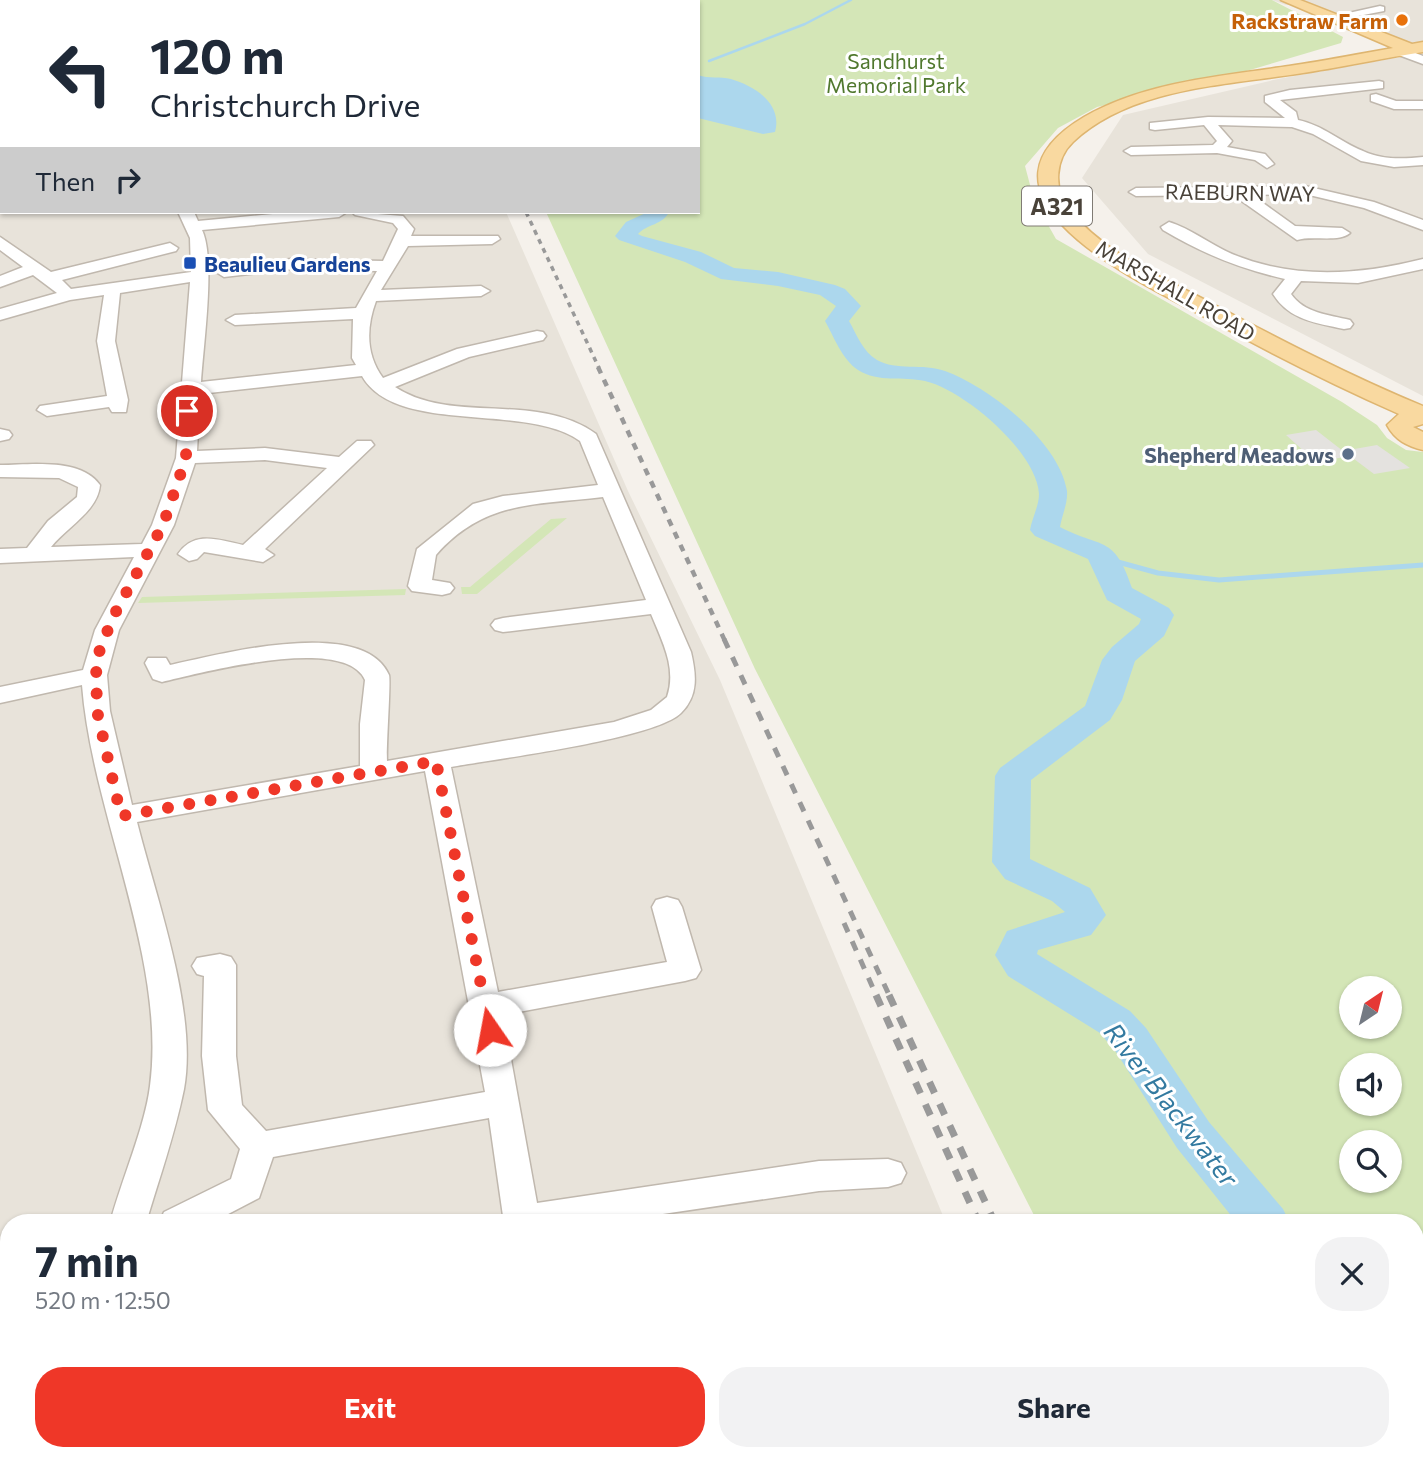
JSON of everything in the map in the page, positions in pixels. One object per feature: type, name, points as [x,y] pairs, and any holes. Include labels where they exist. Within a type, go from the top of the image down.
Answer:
[{"type":"main road","points":[[1288,0],[1365,33],[1409,45]]},
{"type":"main road","points":[[1348,53],[1368,44],[1365,33]]},
{"type":"main road","name":"MARSHALL ROAD","points":[[1272,79],[1348,53],[1409,45]]},
{"type":"main road","name":"MARSHALL ROAD","points":[[1409,45],[1272,79],[1167,93],[1095,118],[1070,134],[1056,151],[1049,168],[1048,183],[1061,212],[1101,249],[1161,286],[1415,419]]},
{"type":"main road","name":"A321","points":[[1415,419],[1408,436],[1423,442]]},
{"type":"street","points":[[1332,18],[1380,9]]},
{"type":"street","points":[[1409,45],[1423,59]]},
{"type":"street","points":[[1272,79],[1290,94]]},
{"type":"street","points":[[1292,123],[1291,115],[1270,99],[1290,94],[1377,91],[1387,104],[1416,105],[1423,113]]},
{"type":"street","points":[[1208,121],[1225,141],[1217,149]]},
{"type":"street","points":[[1161,123],[1292,123],[1313,129],[1366,158],[1405,163],[1423,161]]},
{"type":"street","points":[[1138,149],[1217,149],[1260,157],[1267,164]]},
{"type":"street","name":"RAEBURN WAY","points":[[1136,192],[1171,190],[1238,193],[1305,190],[1369,205],[1422,224]]},
{"type":"street","points":[[1238,193],[1294,233],[1342,233]]},
{"type":"street","points":[[131,1214],[160,1114],[169,1064],[167,1011],[161,976],[97,711],[94,675],[107,630],[163,525],[186,458],[190,389],[212,274],[190,219],[298,214]]},
{"type":"street","points":[[121,816],[614,730],[641,724],[667,711],[681,696],[686,676],[679,652],[589,438],[568,425],[535,417],[433,407],[399,397],[372,378],[358,343],[362,313],[386,266],[403,242],[406,229],[398,219],[371,214]]},
{"type":"street","points":[[1169,228],[1194,244],[1235,261],[1297,275],[1341,280],[1388,276],[1423,264]]},
{"type":"street","points":[[403,242],[492,239]]},
{"type":"street","points":[[0,242],[68,295]]},
{"type":"street","points":[[0,282],[170,248]]},
{"type":"street","points":[[0,315],[68,295],[212,274],[291,264],[386,266]]},
{"type":"street","points":[[1297,275],[1282,293],[1286,304],[1299,312],[1344,324]]},
{"type":"street","points":[[47,410],[118,404],[106,341],[113,301],[111,288]]},
{"type":"street","points":[[370,296],[481,291]]},
{"type":"street","points":[[235,320],[362,313]]},
{"type":"street","points":[[190,389],[372,378],[463,353],[537,337]]},
{"type":"street","points":[[189,554],[199,544],[257,554],[342,464],[364,445]]},
{"type":"street","points":[[186,458],[250,451],[282,453],[342,464]]},
{"type":"street","points":[[0,471],[64,473],[80,476],[89,485],[88,499],[56,526],[33,555]]},
{"type":"street","points":[[442,588],[420,586],[425,554],[481,509],[503,502],[612,490]]},
{"type":"street","points":[[0,556],[150,550]]},
{"type":"street","points":[[503,625],[658,606]]},
{"type":"street","points":[[157,663],[162,674],[296,650],[327,649],[348,654],[371,665],[378,678],[371,723],[374,771]]},
{"type":"street","points":[[0,695],[94,675]]},
{"type":"street","points":[[436,761],[504,1102],[521,1214]]},
{"type":"street","points":[[486,1006],[690,980],[667,906]]},
{"type":"street","points":[[208,966],[220,965],[222,979],[219,1056],[225,1110],[259,1146]]},
{"type":"street","points":[[259,1146],[504,1102]]},
{"type":"street","points":[[195,1214],[246,1188],[259,1146]]},
{"type":"street","points":[[573,1214],[819,1175],[888,1173]]},
{"type":"shaded area","points":[[1272,0],[1423,0],[1423,396],[1148,254],[1082,178],[1123,115],[1278,79],[1401,57],[1420,49],[1304,3],[1286,5]]},
{"type":"shaded area","points":[[0,214],[507,214],[628,491],[720,680],[942,1214],[0,1214]]},
{"type":"shaded area","name":"Shepherd Meadows","points":[[1316,430],[1343,451],[1377,445],[1410,468],[1374,474],[1350,456],[1316,462],[1286,435]]},
{"type":"green space","name":"Shepherd Meadows","points":[[700,0],[1272,0],[1343,37],[1341,43],[1243,72],[1097,107],[1058,128],[1025,166],[1034,200],[1056,239],[1342,402],[1377,425],[1387,438],[1406,450],[1423,452],[1423,1214],[1033,1214],[755,669],[547,214],[700,214]]},
{"type":"green space","points":[[567,518],[477,594],[462,594],[461,587],[470,587],[551,519]]},
{"type":"green space","points":[[406,589],[405,595],[138,603],[142,597]]},
{"type":"water","points":[[700,76],[731,79],[749,86],[765,97],[775,112],[776,122],[775,132],[763,134],[700,118]]},
{"type":"waterway","points":[[709,61],[805,24],[851,0]]},
{"type":"waterway","name":"River Blackwater","points":[[658,214],[633,226],[626,236],[634,241],[693,257],[729,274],[778,279],[837,294],[849,306],[837,321],[862,362],[883,371],[935,376],[989,407],[1026,440],[1040,458],[1049,476],[1053,498],[1045,530],[1054,536],[1099,552],[1108,564],[1118,593],[1158,615],[1156,623],[1147,635],[1119,660],[1098,713],[1013,776],[1011,862],[1018,870],[1076,898],[1083,905],[1086,915],[1077,925],[1021,941],[1016,955],[1023,965],[1115,1022],[1131,1040],[1193,1135],[1259,1214]]},
{"type":"waterway","points":[[1107,559],[1158,573],[1219,580],[1423,565]]},
{"type":"railway","points":[[527,214],[599,368]]},
{"type":"railway","points":[[598,367],[725,641]]},
{"type":"railway","points":[[724,639],[890,997]]},
{"type":"railway","points":[[844,923],[877,997]]},
{"type":"railway","points":[[876,995],[975,1214]]},
{"type":"railway","points":[[889,995],[991,1214]]},
{"type":"place","name":"Rackstraw Farm","points":[[1402,20]]},
{"type":"place","name":"Beaulieu Gardens","points":[[190,263]]},
{"type":"place","name":"Shepherd Meadows","points":[[1348,454]]},
{"type":"route","points":[[187,411],[186,458],[163,525],[113,617],[96,660],[94,675],[97,711],[121,816],[436,761],[490,1030]]},
{"type":"park label","name":"Sandhurst Memorial Park","points":[[896,72]]}]
